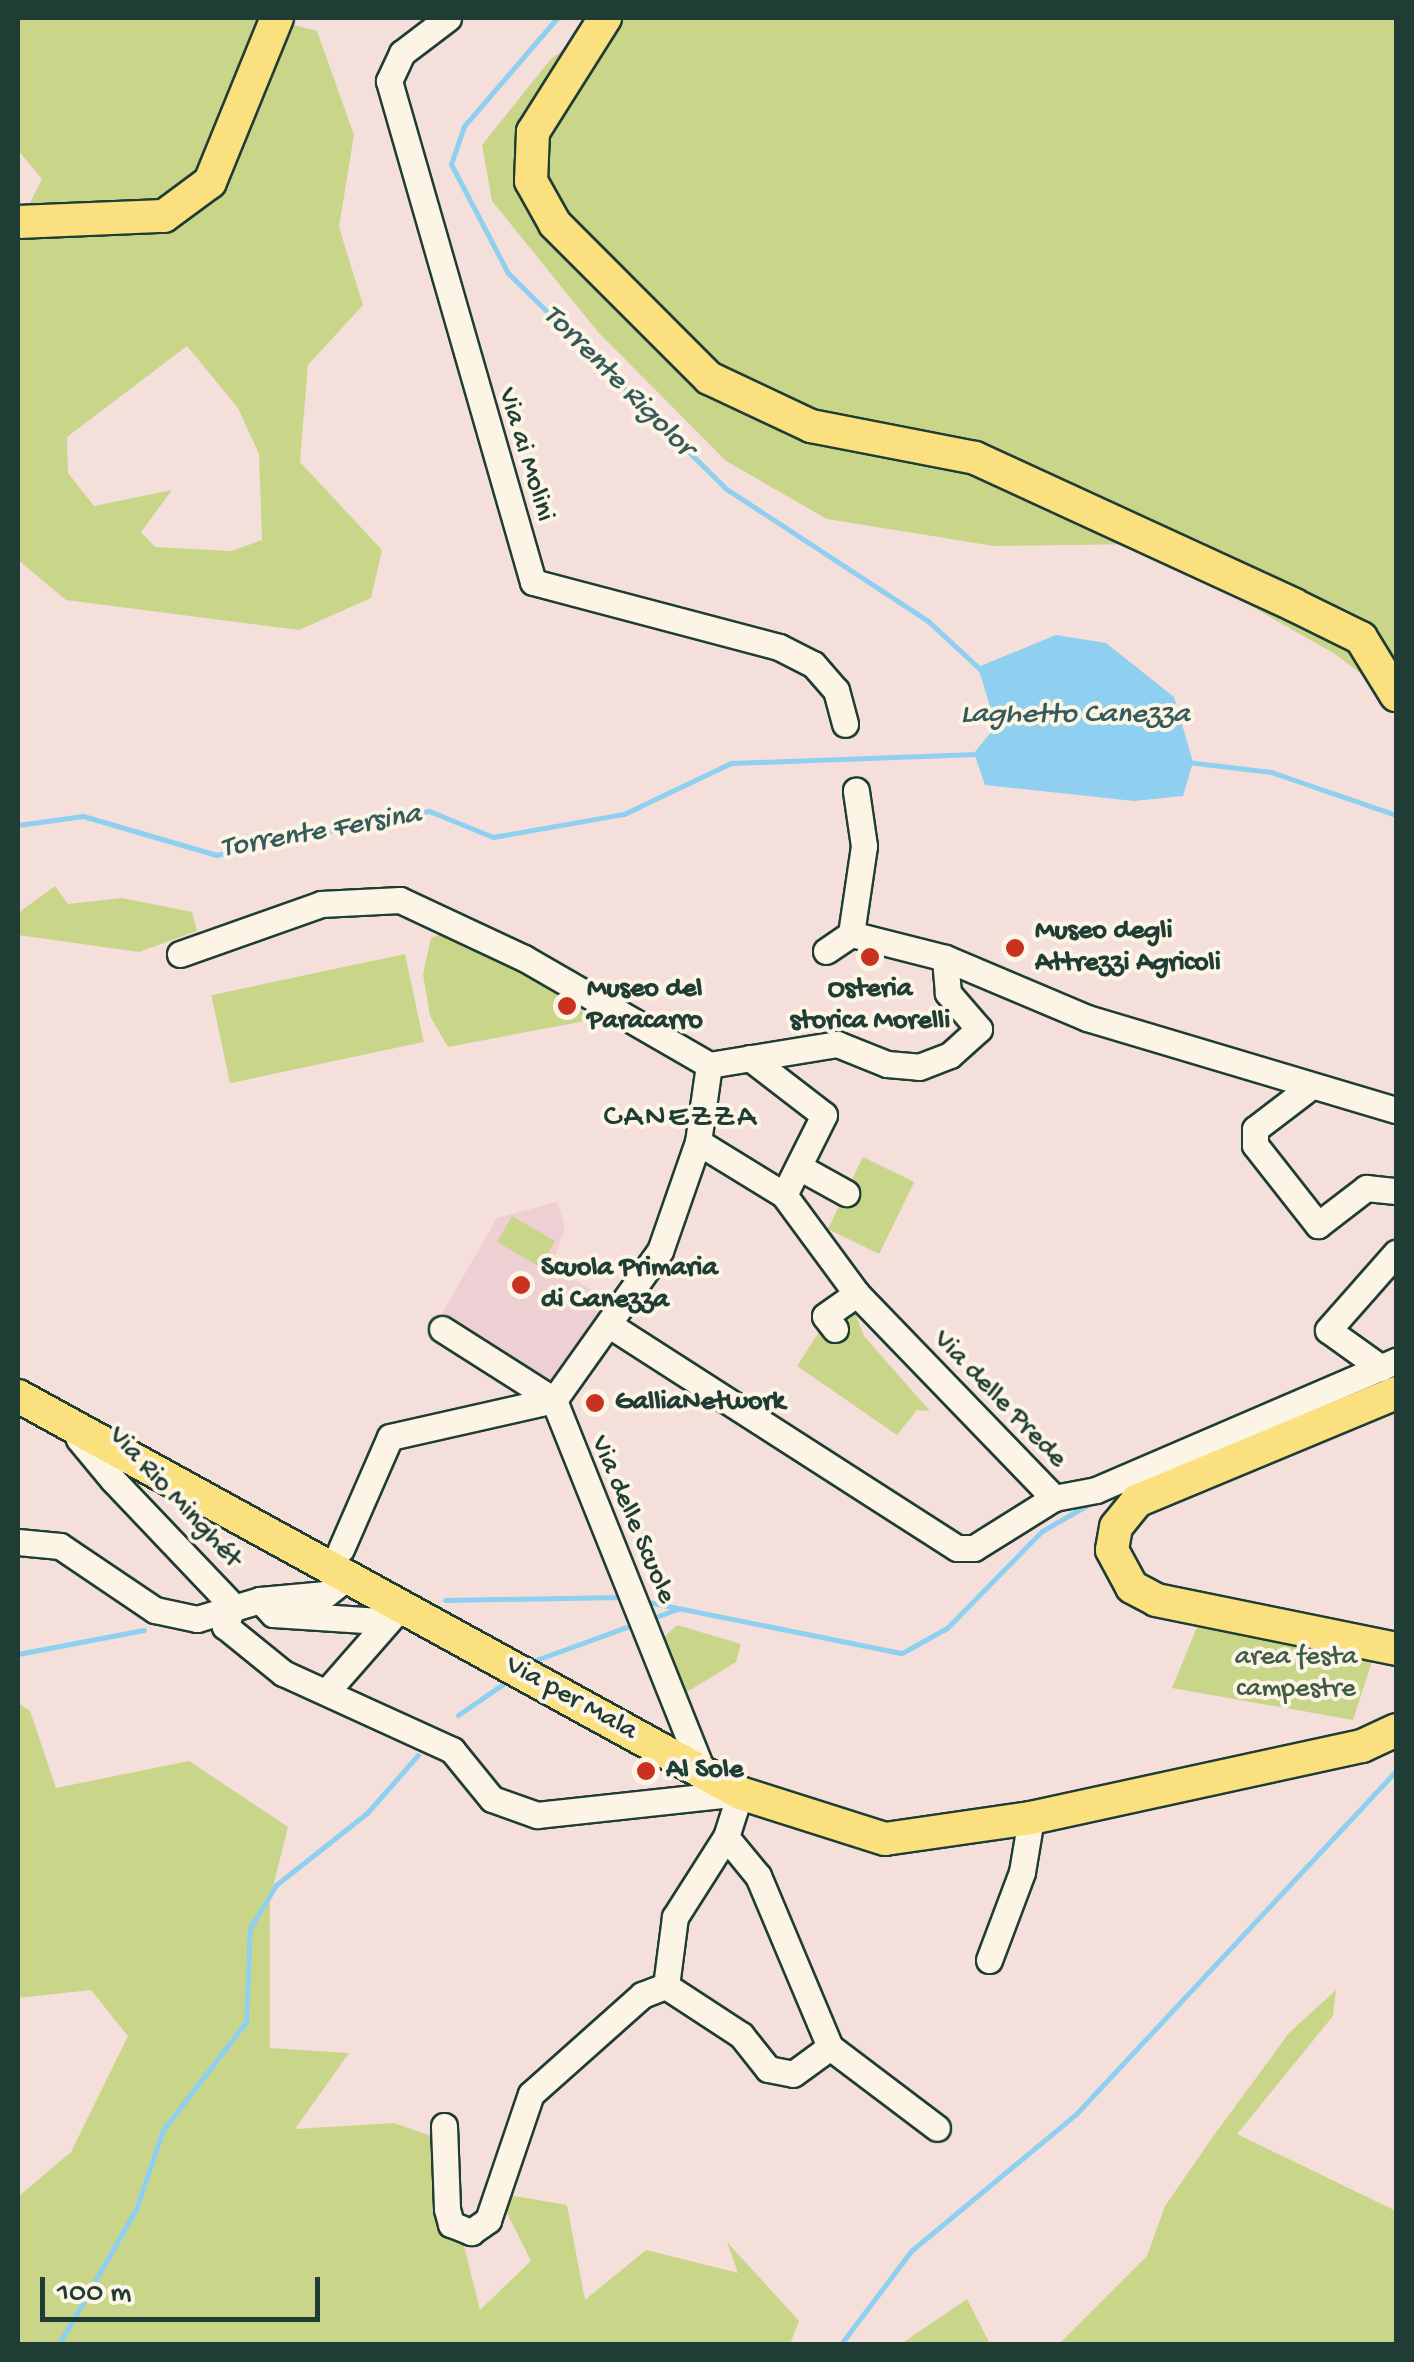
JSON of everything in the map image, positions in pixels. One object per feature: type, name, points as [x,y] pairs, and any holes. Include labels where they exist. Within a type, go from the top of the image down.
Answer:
[{"type":"main road","points":[[18,222],[164,216],[210,182],[277,18]]},
{"type":"main road","points":[[605,18],[534,132],[531,181],[556,224],[709,378],[811,426],[975,458],[1294,605],[1361,638],[1396,695]]},
{"type":"main road","points":[[1391,1374],[1137,1500],[1116,1527],[1112,1550],[1132,1587],[1156,1600],[1396,1649]]},
{"type":"main road","name":"Via per Mala","points":[[18,1396],[416,1611],[740,1793],[885,1838],[1030,1818],[1362,1746],[1396,1730]]},
{"type":"street","name":"Via ai Molini","points":[[448,18],[402,52],[389,81],[532,582],[778,647],[813,664],[836,690],[845,724]]},
{"type":"street","points":[[826,951],[851,934],[864,846],[856,791]]},
{"type":"street","points":[[180,954],[320,904],[400,900],[524,958],[709,1065],[836,1044],[887,1064],[919,1067],[950,1055],[979,1029],[948,993],[945,958]]},
{"type":"street","points":[[851,934],[945,958],[1087,1018],[1396,1110]]},
{"type":"street","points":[[698,1142],[784,1195],[824,1115],[750,1058]]},
{"type":"street","points":[[341,1549],[390,1437],[554,1400],[660,1251],[698,1142],[709,1065]]},
{"type":"street","points":[[1310,1087],[1255,1129],[1255,1145],[1318,1225],[1366,1188],[1396,1191]]},
{"type":"street","points":[[799,1167],[846,1193]]},
{"type":"street","name":"Via delle Prede","points":[[784,1195],[858,1294],[1054,1498],[1096,1490],[1391,1374]]},
{"type":"street","points":[[1391,1374],[1328,1330],[1396,1253]]},
{"type":"street","points":[[836,1329],[824,1316],[858,1294]]},
{"type":"street","points":[[610,1326],[957,1548],[974,1548],[1054,1498]]},
{"type":"street","points":[[442,1329],[554,1400]]},
{"type":"street","name":"Via delle Scuole","points":[[554,1400],[703,1773]]},
{"type":"street","name":"Via Rio Minghét","points":[[81,1428],[79,1439],[113,1480],[234,1606]]},
{"type":"street","points":[[18,1542],[60,1546],[155,1610],[197,1619],[260,1600],[326,1594],[337,1584]]},
{"type":"street","points":[[260,1600],[272,1614],[380,1621],[416,1611]]},
{"type":"street","points":[[234,1606],[225,1626],[282,1673],[328,1690],[452,1750],[477,1790],[537,1815],[740,1793],[726,1837],[675,1917],[666,1986]]},
{"type":"street","points":[[328,1690],[380,1621]]},
{"type":"street","points":[[989,1960],[1022,1872],[1030,1818]]},
{"type":"street","points":[[726,1837],[758,1876],[830,2047],[937,2128]]},
{"type":"street","points":[[666,1986],[741,2035],[768,2069],[793,2074],[830,2047]]},
{"type":"street","points":[[444,2126],[447,2209],[460,2230],[488,2220],[502,2163],[531,2094],[642,1995],[666,1986]]},
{"type":"shaded area","name":"Scuola Primaria di Canezza","points":[[557,1202],[565,1227],[552,1265],[614,1305],[555,1389],[440,1317],[497,1218]]},
{"type":"green space","points":[[18,18],[268,18],[317,31],[354,135],[339,227],[363,305],[308,365],[300,462],[382,550],[371,598],[299,630],[66,600],[18,560],[18,226],[42,179],[18,150]],"holes":[[[187,346],[238,408],[259,454],[262,540],[231,551],[155,547],[141,532],[172,490],[94,506],[68,473],[67,437]]]},
{"type":"green space","points":[[604,18],[1396,18],[1396,700],[1335,654],[1142,544],[994,546],[827,519],[726,461],[598,332],[492,201],[482,145],[550,60]]},
{"type":"green space","points":[[55,886],[68,904],[122,898],[192,912],[197,931],[139,952],[18,935],[18,913]]},
{"type":"green space","points":[[447,932],[580,1001],[585,1021],[448,1047],[430,1016],[423,974],[431,938]]},
{"type":"green space","points":[[405,954],[424,1042],[230,1083],[211,995]]},
{"type":"green space","points":[[863,1157],[914,1182],[879,1254],[828,1229]]},
{"type":"green space","points":[[512,1216],[555,1241],[540,1267],[497,1242]]},
{"type":"green space","points":[[853,1308],[864,1336],[930,1411],[917,1410],[897,1435],[797,1366],[823,1326]]},
{"type":"green space","points":[[677,1625],[741,1644],[736,1662],[682,1695],[660,1641]]},
{"type":"green space","name":"area festa campestre","points":[[1198,1625],[1374,1655],[1353,1720],[1172,1688]]},
{"type":"green space","points":[[18,1703],[30,1711],[56,1788],[189,1761],[288,1827],[270,1898],[270,2048],[349,2053],[295,2129],[394,2123],[437,2138],[480,2310],[531,2261],[497,2193],[567,2205],[585,2300],[646,2250],[738,2273],[727,2242],[799,2321],[790,2344],[18,2344],[18,2197],[71,2152],[128,2036],[91,1990],[18,1998]]},
{"type":"green space","points":[[1336,1990],[1333,2016],[1237,2134],[1396,2211],[1396,2344],[1059,2344],[1147,2256],[1165,2206],[1212,2138],[1289,2033]]},
{"type":"green space","points":[[967,2299],[990,2344],[901,2344]]},
{"type":"water","name":"Laghetto Canezza","points":[[1056,635],[1106,643],[1174,697],[1193,762],[1183,796],[1134,801],[985,785],[974,753],[996,726],[978,667]]},
{"type":"waterway","name":"Torrente Rigolor","points":[[557,18],[464,126],[451,164],[508,273],[725,488],[928,621],[981,670]]},
{"type":"waterway","name":"Torrente Fersina","points":[[18,825],[83,816],[216,855],[429,811],[493,837],[624,814],[731,763],[977,754]]},
{"type":"waterway","name":"Torrente Fersina","points":[[1187,762],[1271,772],[1396,815]]},
{"type":"waterway","points":[[643,1601],[902,1653],[947,1628],[1042,1531],[1091,1503]]},
{"type":"waterway","points":[[445,1600],[622,1597]]},
{"type":"waterway","points":[[333,1606],[347,1606]]},
{"type":"waterway","points":[[650,1619],[678,1609]]},
{"type":"waterway","points":[[536,1660],[635,1624]]},
{"type":"waterway","points":[[18,1654],[144,1630]]},
{"type":"waterway","points":[[458,1715],[509,1680]]},
{"type":"waterway","points":[[59,2344],[136,2209],[163,2130],[246,2022],[250,1928],[276,1885],[367,1813],[418,1755]]},
{"type":"waterway","points":[[841,2344],[911,2251],[1076,2114],[1396,1771]]},
{"type":"place","name":"Museo degli Attrezzi Agricoli","points":[[1015,948]]},
{"type":"place","name":"Osteria storica Morelli","points":[[870,957]]},
{"type":"place","name":"Museo del Paracarro","points":[[567,1006]]},
{"type":"place","name":"Scuola Primaria di Canezza","points":[[521,1285]]},
{"type":"place","name":"GalliaNetwork","points":[[595,1403]]},
{"type":"place","name":"Al Sole","points":[[646,1771]]},
{"type":"district","name":"CANEZZA","points":[[681,1118]]}]
